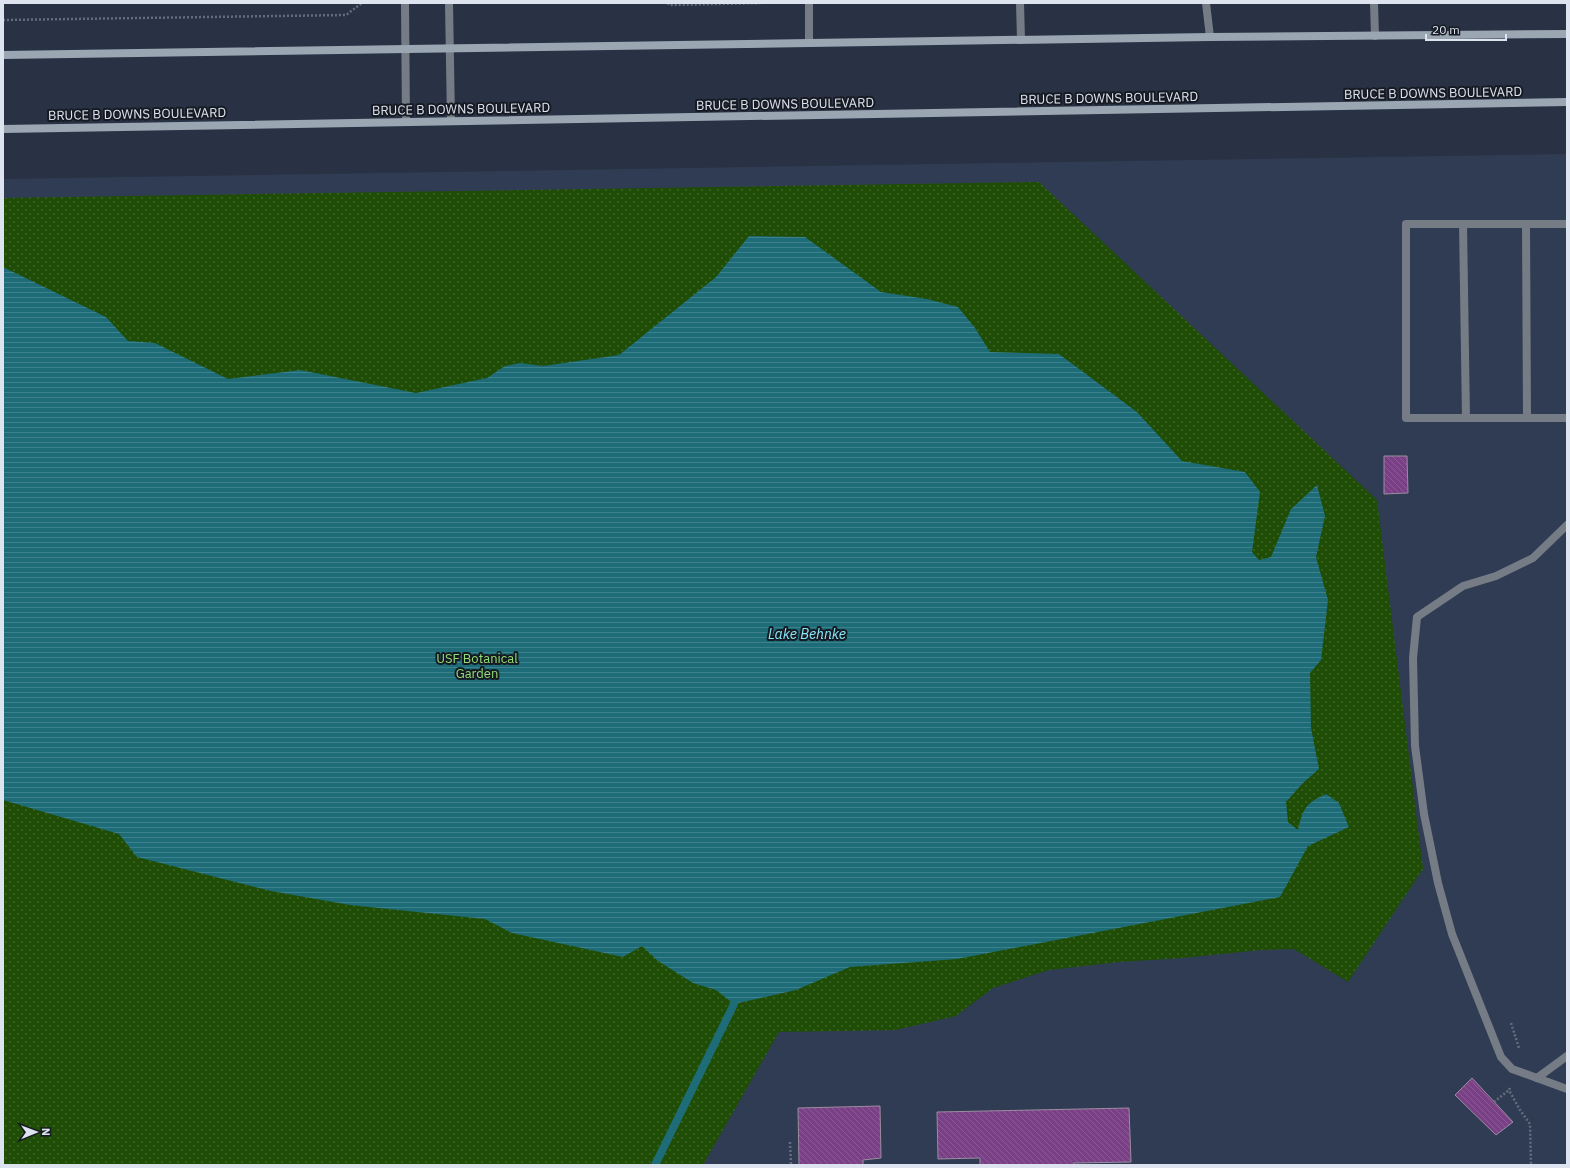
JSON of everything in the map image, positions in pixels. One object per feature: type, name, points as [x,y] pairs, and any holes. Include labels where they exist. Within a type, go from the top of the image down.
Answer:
[{"type":"main road","points":[[3,55],[1210,37],[1567,34]]},
{"type":"main road","name":"BRUCE B DOWNS BOULEVARD","points":[[3,129],[1567,102]]},
{"type":"street","points":[[405,3],[406,122]]},
{"type":"street","points":[[449,3],[451,121]]},
{"type":"street","points":[[809,3],[810,43]]},
{"type":"street","points":[[1020,3],[1021,40]]},
{"type":"street","points":[[1206,3],[1210,37]]},
{"type":"street","points":[[1374,3],[1375,36]]},
{"type":"street","points":[[1567,224],[1406,224],[1406,418],[1567,418]]},
{"type":"street","points":[[1463,224],[1466,418]]},
{"type":"street","points":[[1526,224],[1527,418]]},
{"type":"street","points":[[1567,525],[1533,558],[1496,576],[1463,586],[1417,618],[1413,658],[1415,746],[1424,814],[1438,883],[1452,934],[1501,1057],[1512,1069],[1567,1089]]},
{"type":"street","points":[[1537,1078],[1567,1056]]},
{"type":"path","points":[[3,20],[346,15],[362,3]]},
{"type":"path","points":[[668,3],[669,5],[763,3]]},
{"type":"path","points":[[1494,1102],[1509,1090],[1516,1070],[1522,1060],[1511,1023]]},
{"type":"path","points":[[1509,1090],[1530,1124],[1531,1165]]},
{"type":"path","points":[[790,1142],[791,1165]]},
{"type":"shaded area","name":"USF Botanical Garden","points":[[1567,154],[1567,1165],[3,1165],[3,179]]},
{"type":"green space","name":"Lake Behnke","points":[[1039,182],[1377,500],[1423,869],[1348,982],[1294,949],[1260,950],[1183,958],[1119,962],[1049,970],[993,988],[956,1016],[896,1030],[779,1032],[703,1165],[3,1165],[3,198]]},
{"type":"water","name":"Lake Behnke","points":[[749,236],[805,237],[881,292],[927,299],[958,307],[975,328],[990,352],[1059,354],[1137,412],[1182,461],[1245,472],[1260,492],[1252,552],[1259,560],[1271,557],[1291,509],[1317,485],[1325,516],[1316,557],[1328,600],[1321,660],[1310,673],[1311,728],[1319,769],[1303,783],[1286,802],[1288,822],[1298,830],[1306,807],[1314,800],[1326,794],[1339,803],[1349,827],[1308,846],[1280,897],[957,959],[850,967],[796,990],[734,1004],[716,990],[693,983],[658,961],[642,946],[623,957],[512,933],[485,919],[350,905],[271,891],[137,857],[119,834],[3,800],[3,267],[106,317],[128,341],[155,343],[228,379],[300,370],[416,393],[487,378],[505,366],[520,363],[543,366],[619,355],[716,277]]},
{"type":"building","points":[[1384,456],[1407,456],[1408,493],[1384,494]]},
{"type":"building","points":[[1472,1078],[1513,1122],[1496,1135],[1455,1095]]},
{"type":"building","points":[[880,1106],[881,1158],[863,1160],[863,1165],[799,1165],[798,1108]]},
{"type":"building","points":[[1129,1108],[1131,1162],[1074,1163],[1074,1165],[980,1165],[980,1158],[938,1159],[937,1112]]},
{"type":"waterway","points":[[655,1165],[734,1004]]}]
